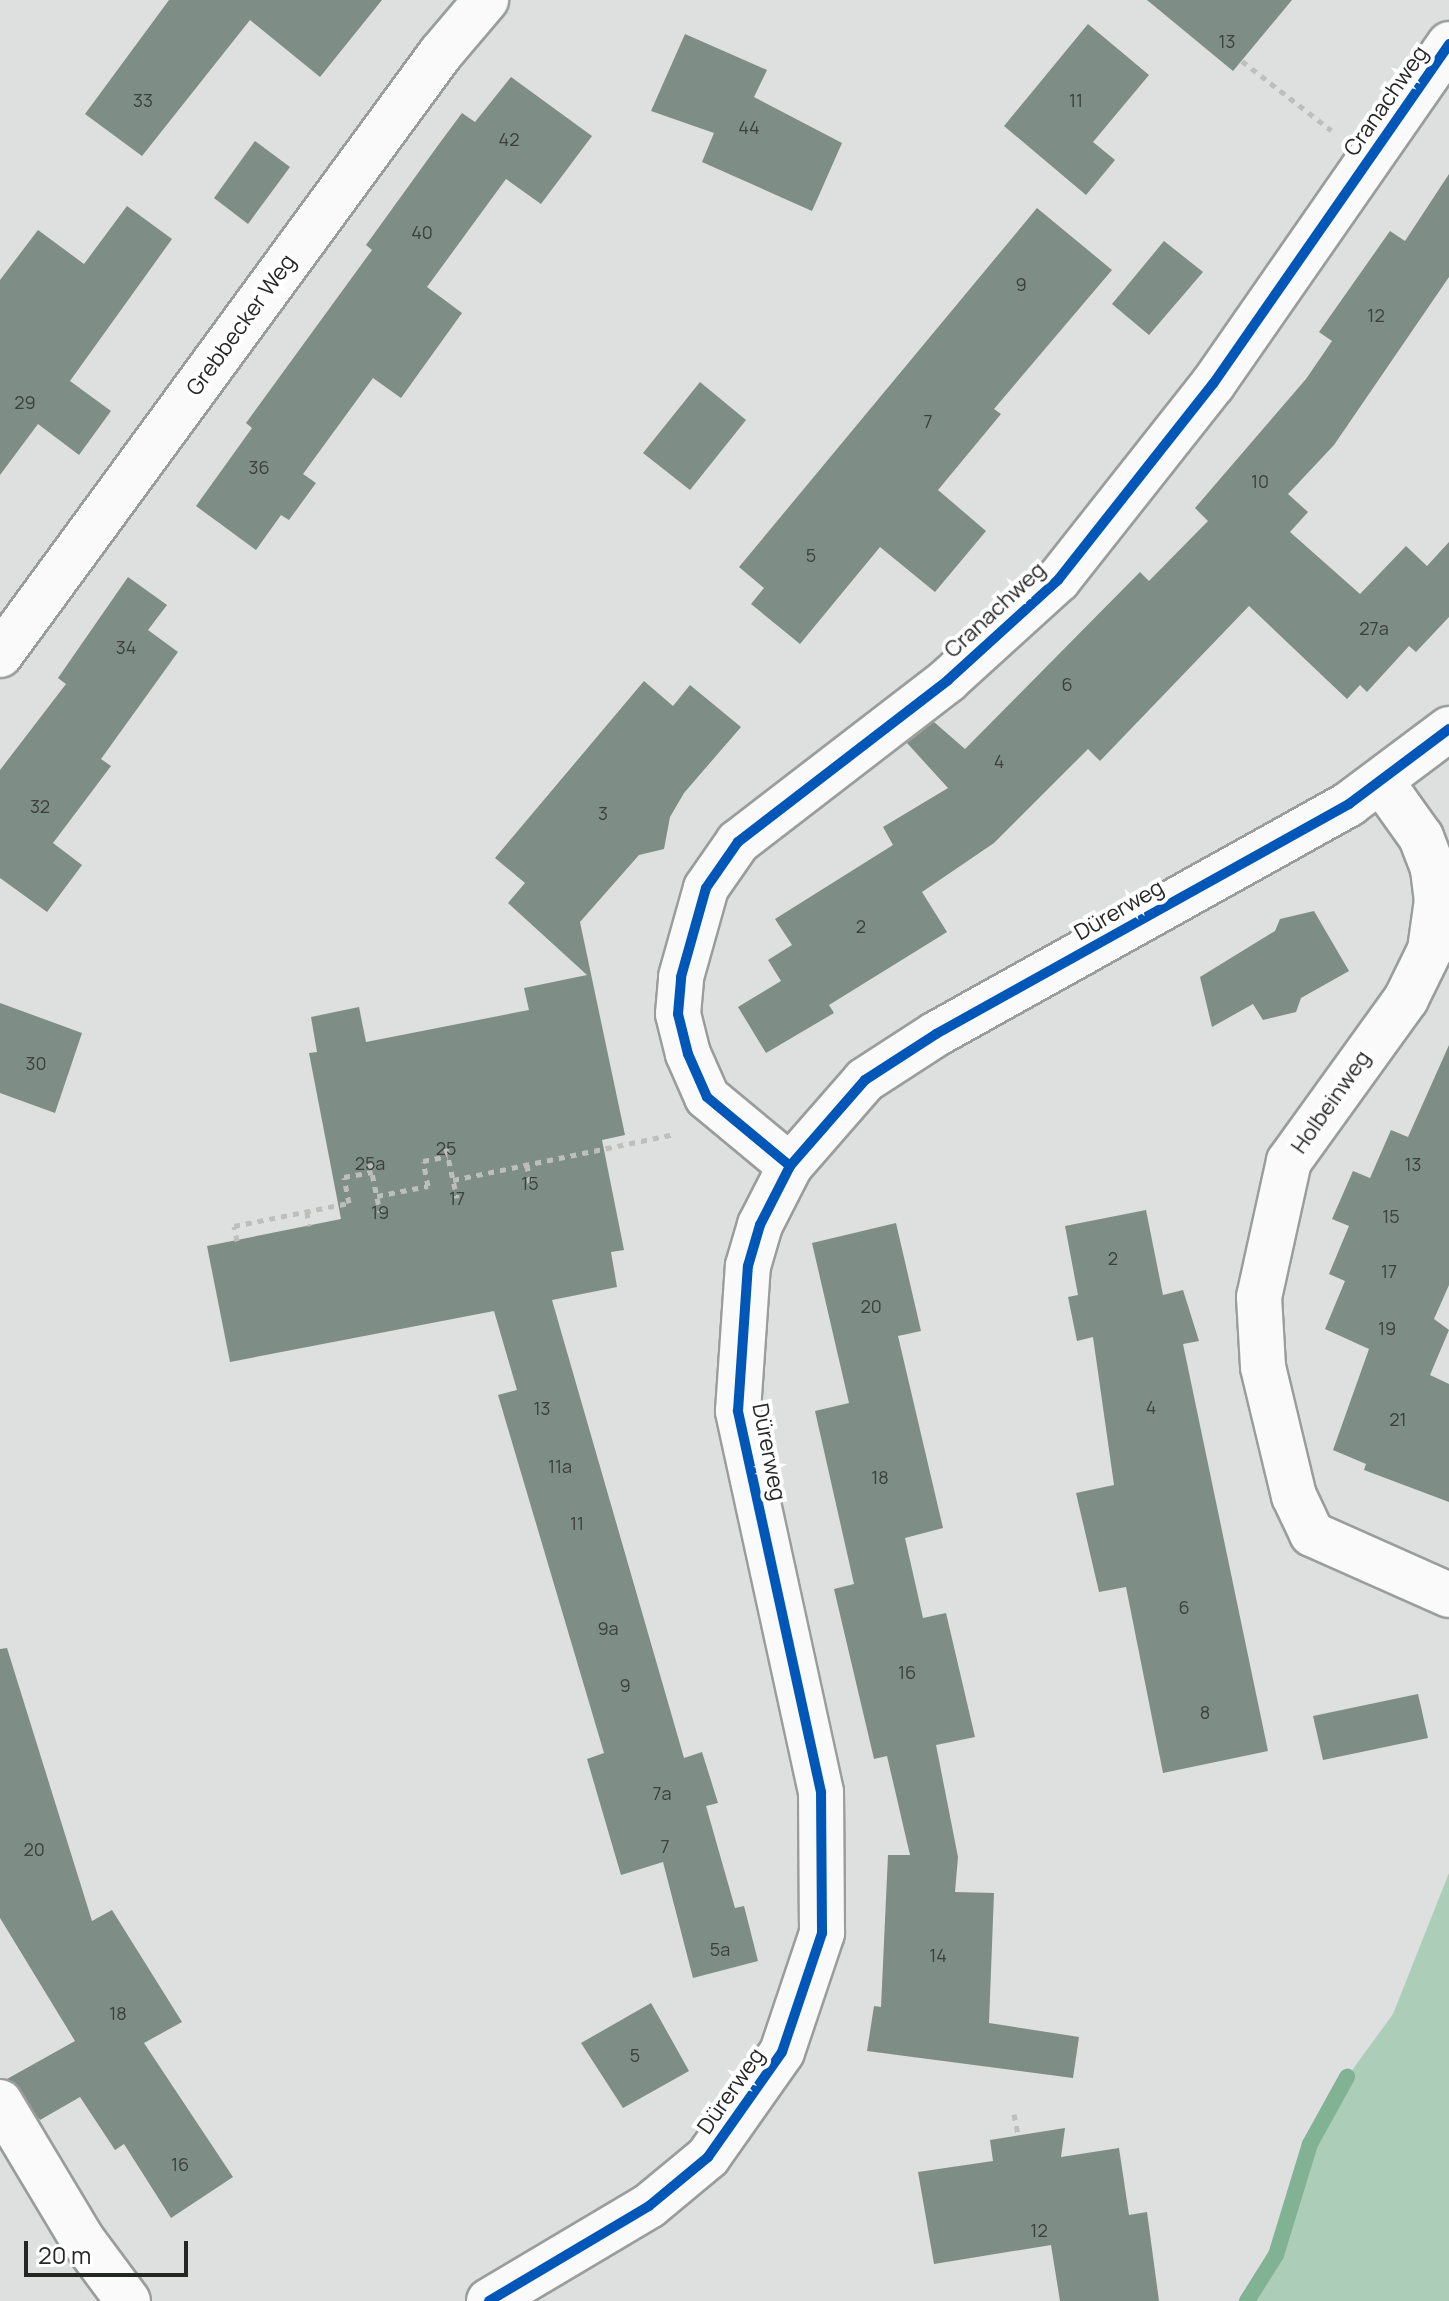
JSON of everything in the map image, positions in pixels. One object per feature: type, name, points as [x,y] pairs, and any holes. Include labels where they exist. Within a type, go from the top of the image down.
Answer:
[{"type":"street","name":"Grebbecker Weg","points":[[0,655],[441,53],[486,0]]},
{"type":"street","name":"Cranachweg","points":[[790,1166],[707,1097],[688,1054],[678,1014],[681,977],[706,888],[738,842],[948,680],[1058,580],[1213,384],[1449,44]]},
{"type":"street","name":"Dürerweg","points":[[489,2301],[649,2206],[708,2157],[782,2052],[822,1933],[821,1792],[738,1411],[748,1266],[760,1225],[790,1166],[824,1121],[888,1065],[1381,781],[1449,729]]},
{"type":"street","name":"Holbeinweg","points":[[1381,781],[1421,837],[1433,869],[1437,900],[1430,950],[1406,999],[1289,1161],[1267,1239],[1259,1297],[1263,1367],[1294,1496],[1312,1534],[1449,1595]]},
{"type":"street","points":[[0,2102],[82,2239],[128,2301]]},
{"type":"path","points":[[1242,61],[1314,117]]},
{"type":"path","points":[[453,1180],[687,1132]]},
{"type":"path","points":[[446,1148],[457,1198]]},
{"type":"path","points":[[377,1196],[428,1186],[423,1161],[448,1156]]},
{"type":"path","points":[[370,1163],[380,1212]]},
{"type":"path","points":[[527,1165],[530,1183]]},
{"type":"path","points":[[237,1241],[234,1226],[349,1203],[344,1177],[373,1172]]},
{"type":"path","points":[[307,1212],[309,1226]]},
{"type":"path","points":[[1014,2114],[1018,2135]]},
{"type":"green space","points":[[1449,1873],[1449,2301],[1252,2301],[1279,2257],[1312,2146],[1352,2078],[1347,2077],[1393,2014]]},
{"type":"building","points":[[169,0],[382,0],[320,77],[250,20],[142,156],[85,114]]},
{"type":"building","points":[[1147,0],[1292,0],[1233,71]]},
{"type":"building","points":[[1088,24],[1149,75],[1093,142],[1115,160],[1086,195],[1004,126]]},
{"type":"building","points":[[685,34],[767,70],[754,97],[842,143],[812,211],[702,162],[714,133],[651,111]]},
{"type":"building","points":[[511,77],[592,136],[541,204],[506,179],[427,287],[462,313],[401,398],[373,378],[303,474],[316,483],[289,520],[281,515],[256,550],[196,506],[252,428],[246,423],[372,250],[366,245],[439,144],[462,113],[475,122]]},
{"type":"building","points":[[255,141],[290,167],[248,224],[214,198]]},
{"type":"building","points":[[1449,174],[1449,277],[1334,445],[1288,494],[1308,512],[1290,532],[1360,594],[1406,546],[1427,566],[1449,542],[1449,617],[1416,652],[1409,646],[1367,692],[1360,685],[1347,699],[1249,606],[1100,761],[1088,749],[994,843],[922,892],[947,932],[829,1005],[834,1013],[766,1053],[738,1007],[781,981],[768,960],[792,945],[775,919],[893,845],[883,827],[948,788],[907,743],[934,722],[965,749],[1140,572],[1149,581],[1208,521],[1195,508],[1306,379],[1332,341],[1319,332],[1390,231],[1405,241]]},
{"type":"building","points":[[127,206],[172,239],[70,381],[111,411],[79,455],[38,424],[0,475],[0,280],[38,230],[84,264]]},
{"type":"building","points":[[1037,208],[1112,270],[994,409],[1001,414],[938,490],[986,531],[935,592],[880,547],[800,644],[751,604],[764,588],[739,567]]},
{"type":"building","points":[[1164,241],[1203,272],[1149,335],[1112,304]]},
{"type":"building","points":[[700,382],[746,420],[690,490],[643,453]]},
{"type":"building","points":[[128,577],[167,605],[148,630],[178,652],[101,759],[111,766],[53,843],[82,865],[47,912],[0,878],[0,770],[66,684],[58,678]]},
{"type":"building","points":[[644,681],[673,706],[690,685],[741,727],[684,793],[670,817],[664,849],[639,855],[580,922],[625,1135],[602,1140],[624,1250],[611,1252],[617,1287],[552,1300],[684,1758],[702,1752],[718,1803],[706,1806],[735,1908],[744,1906],[758,1961],[693,1978],[663,1862],[621,1875],[587,1759],[604,1753],[498,1395],[517,1390],[494,1311],[230,1362],[207,1246],[341,1219],[309,1053],[317,1052],[311,1017],[359,1007],[366,1042],[529,1010],[524,988],[587,975],[508,903],[525,883],[495,858]]},
{"type":"building","points":[[1314,911],[1349,971],[1301,998],[1296,1012],[1263,1020],[1253,1004],[1212,1027],[1200,977],[1275,931],[1280,919]]},
{"type":"building","points":[[0,1003],[82,1033],[55,1113],[0,1093]]},
{"type":"building","points":[[1449,1045],[1449,1285],[1434,1319],[1449,1330],[1430,1375],[1449,1384],[1449,1502],[1364,1470],[1366,1464],[1333,1450],[1369,1349],[1325,1329],[1345,1281],[1329,1274],[1349,1226],[1332,1219],[1353,1171],[1370,1178],[1391,1130],[1408,1137]]},
{"type":"building","points":[[1146,1210],[1163,1295],[1183,1290],[1199,1341],[1183,1344],[1268,1751],[1163,1773],[1126,1587],[1099,1592],[1076,1493],[1114,1485],[1093,1337],[1077,1341],[1068,1297],[1078,1295],[1065,1226]]},
{"type":"building","points":[[896,1223],[921,1331],[898,1336],[943,1528],[905,1538],[923,1618],[946,1613],[975,1737],[936,1745],[958,1857],[955,1892],[994,1893],[989,2023],[1079,2037],[1073,2078],[867,2051],[874,2006],[881,2007],[888,1855],[910,1855],[887,1756],[874,1759],[834,1589],[854,1584],[815,1411],[849,1403],[812,1243]]},
{"type":"building","points":[[7,1648],[92,1921],[112,1910],[182,2022],[144,2043],[233,2177],[171,2218],[124,2144],[115,2150],[80,2097],[40,2120],[7,2079],[75,2041],[0,1918],[0,1649]]},
{"type":"building","points":[[1418,1694],[1428,1738],[1323,1760],[1313,1716]]},
{"type":"building","points":[[651,2003],[689,2071],[623,2108],[581,2043]]},
{"type":"building","points":[[1065,2128],[1061,2157],[1119,2148],[1129,2215],[1147,2212],[1159,2301],[1060,2301],[1051,2245],[934,2264],[918,2172],[993,2161],[990,2140]]},
{"type":"waterway","points":[[1247,2301],[1276,2255],[1310,2144],[1347,2077]]},
{"type":"cycle path","points":[[790,1166],[707,1097],[688,1054],[678,1014],[681,977],[706,888],[738,842],[948,680],[1058,580],[1213,384],[1449,44]]},
{"type":"cycle path","points":[[489,2301],[649,2206],[708,2157],[782,2052],[822,1933],[821,1792],[738,1411],[748,1266],[760,1225],[790,1166],[865,1080],[936,1034],[1349,804],[1449,729]]}]
